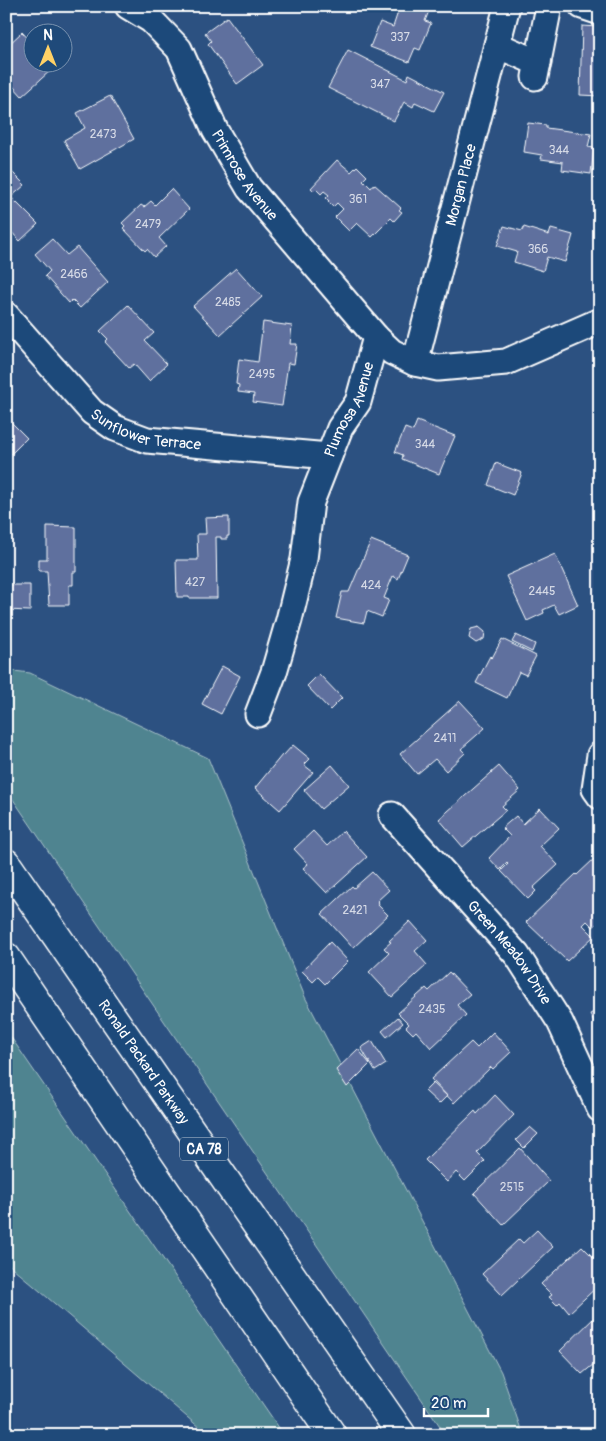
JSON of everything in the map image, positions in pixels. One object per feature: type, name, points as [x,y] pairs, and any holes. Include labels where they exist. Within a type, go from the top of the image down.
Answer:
[{"type":"highway","name":"Ronald Packard Parkway","points":[[6,863],[402,1435]]},
{"type":"highway","points":[[6,957],[332,1435]]},
{"type":"street","name":"Primrose Avenue","points":[[128,6],[155,13],[179,48],[215,130],[249,188],[376,337]]},
{"type":"street","name":"Morgan Place","points":[[415,363],[507,6]]},
{"type":"street","points":[[497,45],[536,70],[549,6]]},
{"type":"street","points":[[582,6],[600,12]]},
{"type":"street","name":"Sunflower Terrace","points":[[6,315],[92,412],[115,428],[147,440],[329,456]]},
{"type":"street","name":"Plumosa Avenue","points":[[258,714],[274,672],[304,559],[310,502],[340,428],[358,402],[376,337],[392,352],[415,363],[438,368],[506,362],[600,322]]},
{"type":"street","points":[[600,755],[595,789],[600,796]]},
{"type":"street","name":"Green Meadow Drive","points":[[392,815],[517,955],[560,1022],[600,1109]]},
{"type":"green space","points":[[6,670],[30,673],[208,758],[305,997],[501,1372],[523,1435],[446,1435],[6,789]]},
{"type":"green space","points":[[6,1030],[284,1435],[208,1435],[6,1262]]},
{"type":"building","points":[[400,6],[418,6],[429,11],[425,21],[431,23],[420,50],[415,48],[409,62],[370,47],[380,22],[393,27]]},
{"type":"building","points":[[227,17],[263,65],[237,84],[208,44],[211,41],[205,33]]},
{"type":"building","points":[[582,26],[600,27],[600,96],[580,95]]},
{"type":"building","points":[[22,32],[22,72],[49,72],[22,96],[6,78],[6,47]]},
{"type":"building","points":[[348,50],[407,80],[409,74],[444,92],[434,111],[415,102],[413,107],[404,102],[394,121],[328,88]]},
{"type":"building","points":[[110,96],[134,139],[80,169],[64,140],[85,128],[77,113]]},
{"type":"building","points":[[528,123],[546,125],[546,128],[591,134],[588,147],[594,148],[591,174],[562,170],[563,162],[541,159],[542,155],[524,152]]},
{"type":"building","points":[[337,160],[351,172],[357,166],[367,176],[363,180],[371,188],[374,184],[401,208],[399,210],[402,212],[394,221],[391,218],[372,237],[357,223],[349,231],[335,217],[343,209],[337,203],[333,207],[326,198],[329,195],[324,191],[321,194],[316,189],[314,191],[311,188]]},
{"type":"building","points":[[6,166],[25,185],[11,197],[38,224],[20,241],[6,226]]},
{"type":"building","points":[[171,189],[189,209],[159,238],[166,246],[154,257],[147,249],[145,251],[123,228],[125,226],[122,223],[141,205],[144,207],[151,201],[155,205]]},
{"type":"building","points":[[504,226],[522,231],[524,227],[549,235],[551,229],[573,235],[565,262],[547,257],[543,271],[514,262],[517,252],[497,246]]},
{"type":"building","points":[[52,239],[67,255],[77,247],[108,282],[80,308],[72,300],[69,303],[45,276],[50,271],[35,254]]},
{"type":"building","points":[[236,268],[262,297],[220,335],[193,306]]},
{"type":"building","points":[[128,305],[154,333],[145,341],[167,364],[149,381],[134,364],[129,368],[105,342],[108,339],[100,331]]},
{"type":"building","points":[[263,322],[292,326],[290,344],[297,344],[294,364],[288,363],[282,406],[253,402],[254,394],[238,392],[239,385],[236,384],[239,359],[258,362]]},
{"type":"building","points":[[6,417],[27,438],[6,459]]},
{"type":"building","points":[[417,421],[455,436],[439,474],[402,459],[403,455],[395,452],[405,428],[413,431]]},
{"type":"building","points":[[496,463],[522,473],[513,495],[488,485]]},
{"type":"building","points":[[229,517],[229,536],[227,536],[227,539],[216,537],[217,598],[177,597],[176,560],[198,560],[197,534],[206,534],[205,518]]},
{"type":"building","points":[[47,526],[76,527],[76,572],[73,572],[73,585],[69,585],[69,605],[49,605],[47,571],[39,571],[39,559],[47,559]]},
{"type":"building","points":[[371,540],[408,555],[398,579],[393,576],[384,598],[389,600],[382,617],[367,611],[364,623],[336,618],[342,592],[349,592]]},
{"type":"building","points":[[555,554],[578,605],[559,614],[554,605],[543,610],[544,613],[527,621],[506,576]]},
{"type":"building","points":[[7,585],[30,585],[30,611],[6,610]]},
{"type":"building","points":[[479,627],[485,632],[484,639],[476,643],[469,638],[471,629]]},
{"type":"building","points":[[516,635],[535,644],[532,652],[512,642]]},
{"type":"building","points":[[502,639],[536,656],[526,675],[519,672],[507,698],[476,683],[490,656],[492,658]]},
{"type":"building","points":[[222,666],[240,676],[221,714],[202,704]]},
{"type":"building","points":[[319,674],[342,698],[330,710],[307,686]]},
{"type":"building","points":[[460,701],[485,728],[461,749],[465,753],[446,771],[435,759],[417,774],[400,754]]},
{"type":"building","points":[[293,745],[310,759],[304,765],[313,772],[280,810],[255,788],[282,755]]},
{"type":"building","points":[[332,765],[349,785],[321,809],[304,790]]},
{"type":"building","points":[[499,766],[520,790],[502,806],[506,810],[463,847],[439,819]]},
{"type":"building","points":[[540,808],[559,828],[540,846],[558,865],[533,888],[536,891],[528,899],[501,871],[508,864],[500,870],[489,858],[510,836],[502,828],[516,816],[523,824]]},
{"type":"building","points":[[313,831],[327,846],[343,831],[367,857],[327,893],[303,868],[308,864],[294,849]]},
{"type":"building","points":[[594,859],[600,866],[600,921],[593,927],[587,921],[583,925],[594,936],[567,961],[526,922]]},
{"type":"building","points":[[372,872],[389,890],[377,901],[378,905],[388,915],[353,948],[322,914],[352,886],[354,888]]},
{"type":"building","points":[[410,921],[427,940],[415,951],[427,965],[392,997],[369,972],[389,953],[384,948],[391,942],[389,941]]},
{"type":"building","points":[[330,942],[348,961],[325,984],[318,977],[313,982],[302,971]]},
{"type":"building","points":[[449,972],[470,994],[457,1005],[466,1015],[431,1048],[416,1031],[413,1034],[406,1027],[409,1024],[398,1013],[426,988],[429,991]]},
{"type":"building","points":[[600,1009],[600,1033],[590,1014]]},
{"type":"building","points":[[398,1017],[403,1023],[387,1037],[382,1031]]},
{"type":"building","points":[[493,1032],[511,1052],[493,1069],[491,1067],[454,1103],[431,1079],[471,1042],[477,1048]]},
{"type":"building","points":[[372,1041],[386,1064],[375,1071],[361,1048]]},
{"type":"building","points":[[358,1049],[370,1064],[347,1087],[336,1070]]},
{"type":"building","points":[[433,1083],[447,1096],[439,1104],[425,1091]]},
{"type":"building","points":[[495,1095],[514,1115],[477,1153],[485,1161],[465,1181],[456,1172],[447,1182],[425,1160],[475,1111],[477,1114]]},
{"type":"building","points":[[530,1127],[538,1134],[524,1148],[516,1140]]},
{"type":"building","points":[[520,1148],[549,1181],[503,1225],[474,1193]]},
{"type":"building","points":[[537,1230],[553,1247],[502,1295],[482,1274],[519,1239],[523,1243]]},
{"type":"building","points":[[582,1246],[600,1264],[600,1284],[569,1313],[560,1302],[557,1305],[549,1297],[552,1295],[541,1284]]},
{"type":"building","points":[[600,1307],[600,1359],[582,1374],[560,1351],[599,1313],[596,1311]]}]
